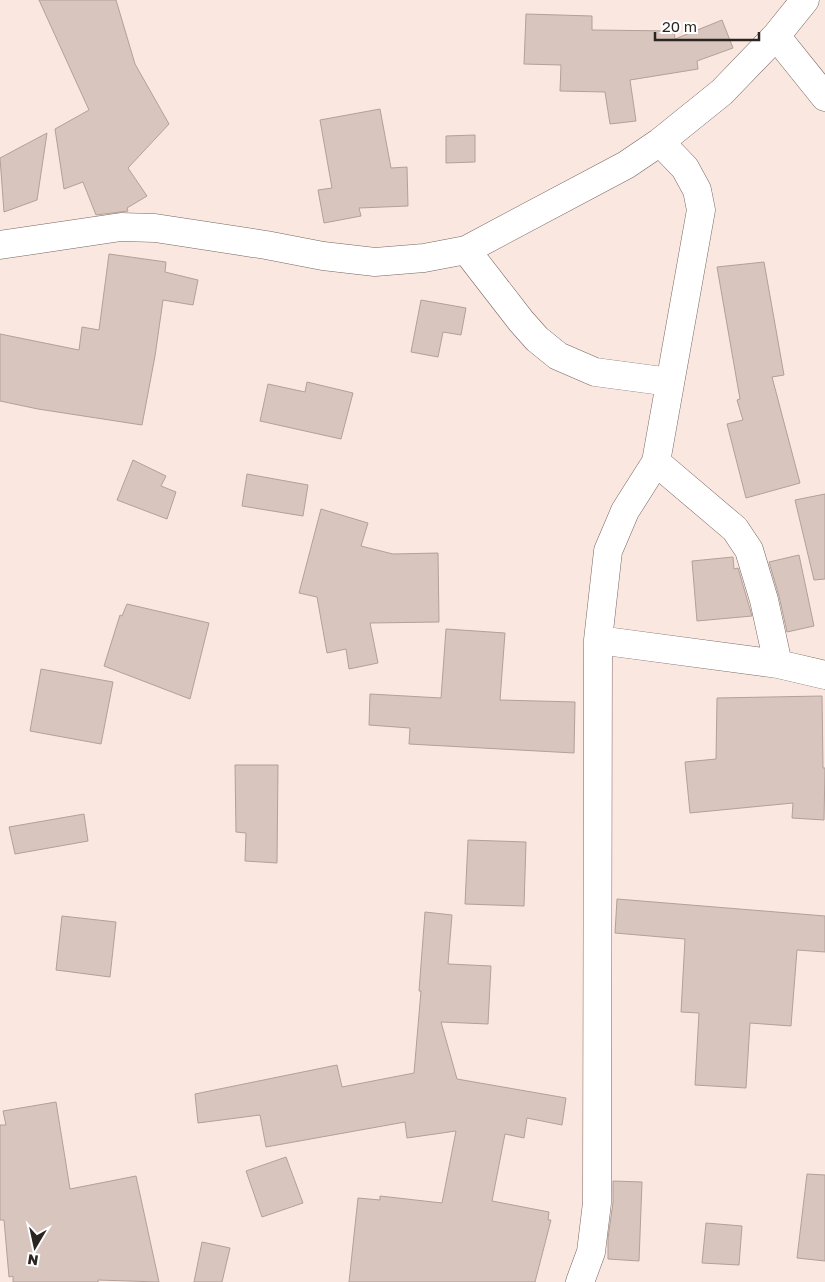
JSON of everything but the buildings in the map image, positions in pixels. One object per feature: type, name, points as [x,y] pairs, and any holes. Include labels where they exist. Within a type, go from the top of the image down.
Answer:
[{"type":"street","points":[[0,245],[121,227],[155,228],[323,256],[375,262],[424,258],[466,250],[626,165],[660,142],[722,92],[776,36],[805,0]]},
{"type":"street","points":[[776,36],[825,97]]},
{"type":"street","points":[[580,1282],[591,1252],[597,1203],[598,640],[608,551],[625,511],[656,462],[701,210],[697,190],[685,168],[660,142]]},
{"type":"street","points":[[466,250],[537,340],[558,356],[595,372],[670,382]]},
{"type":"street","points":[[656,462],[735,529],[749,550],[764,600],[778,664]]},
{"type":"street","points":[[598,640],[778,664],[825,675]]}]
